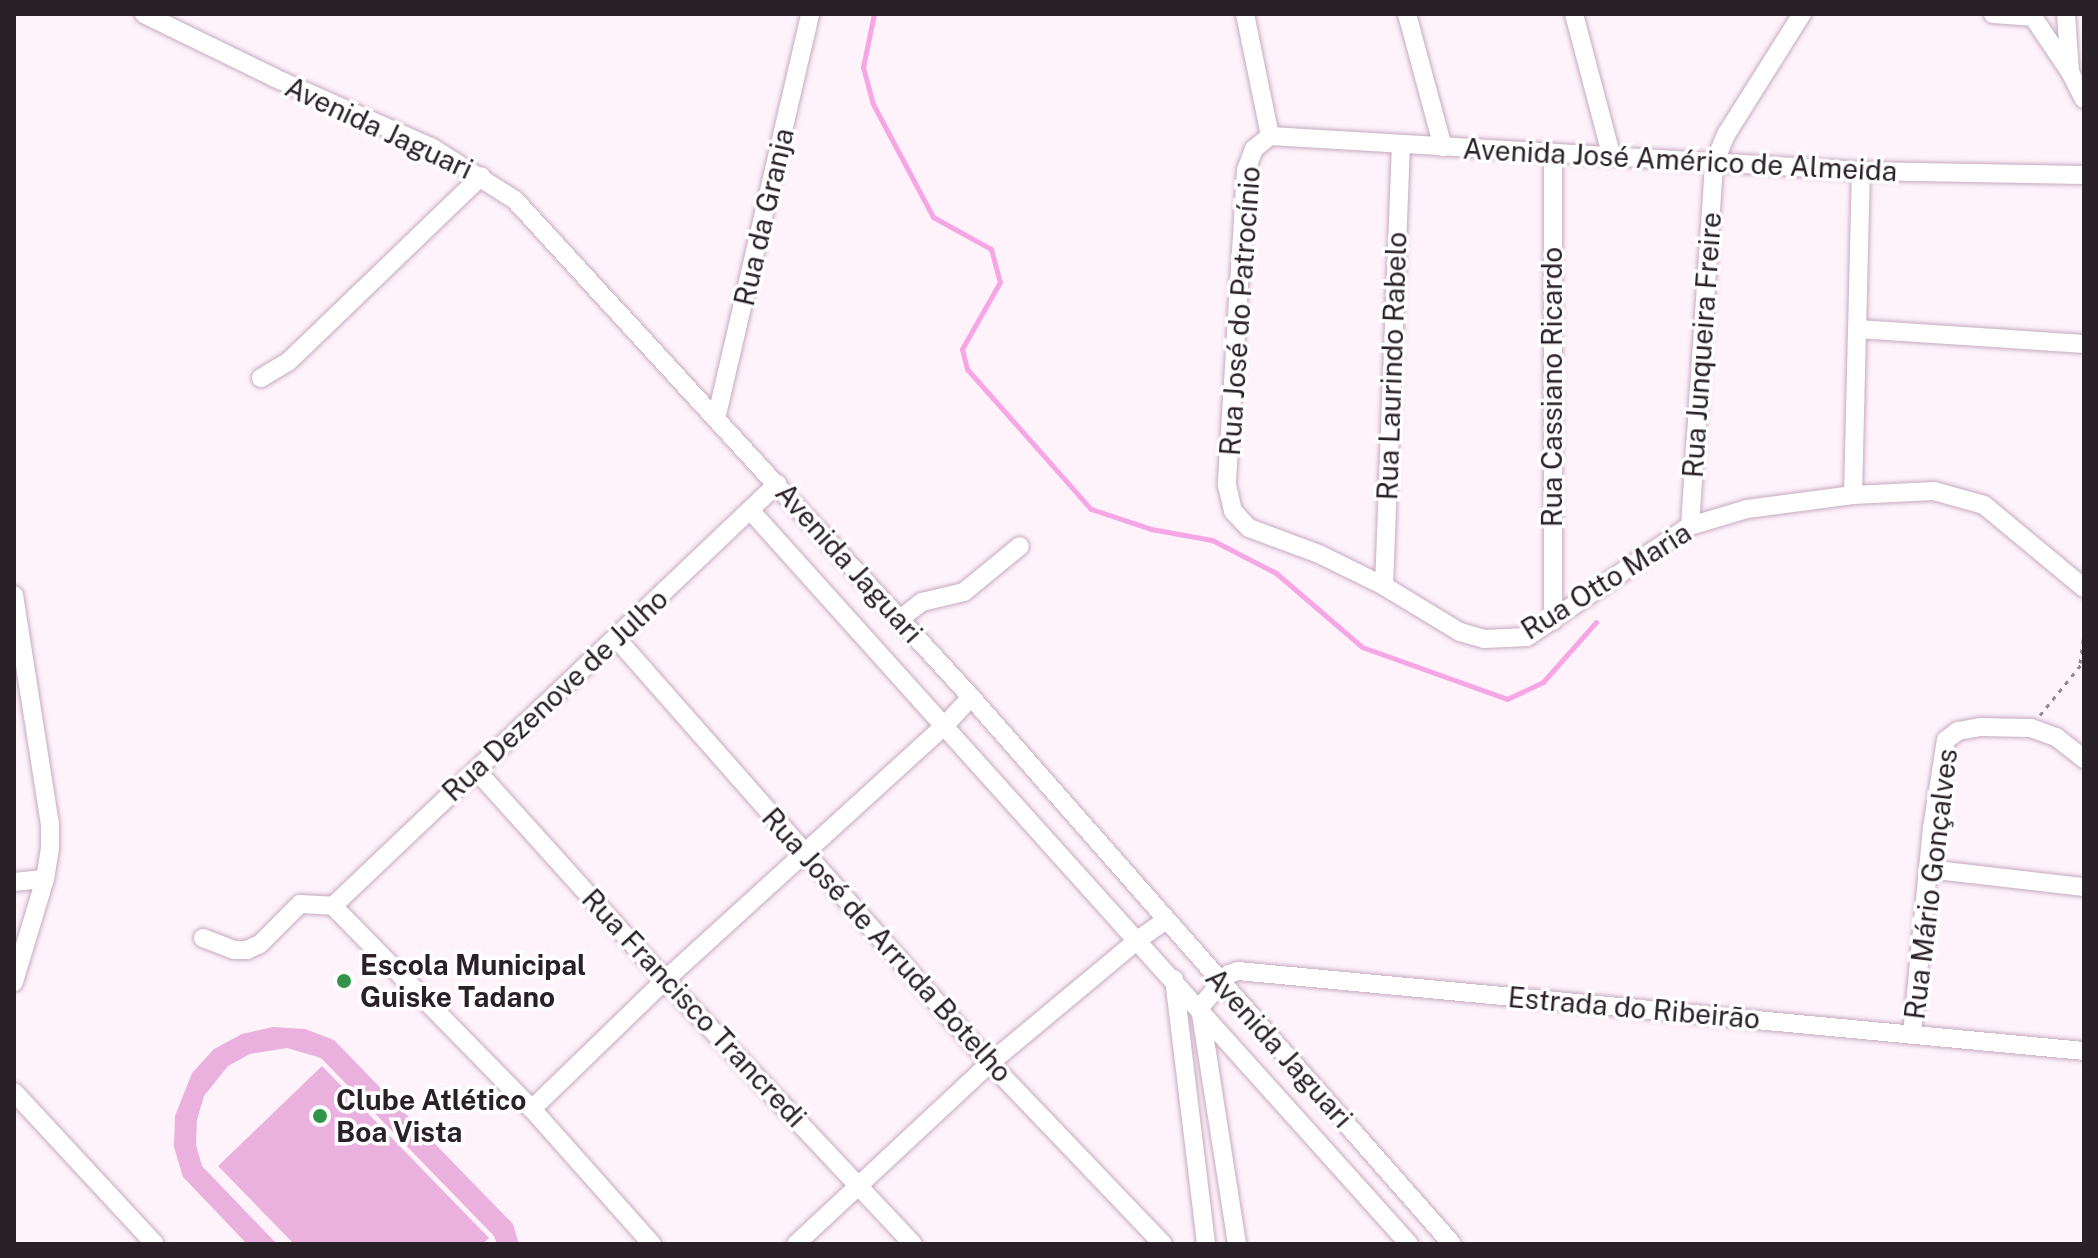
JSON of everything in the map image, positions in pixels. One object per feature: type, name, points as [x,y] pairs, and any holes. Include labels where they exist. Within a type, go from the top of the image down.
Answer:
[{"type":"street","name":"Avenida Jaguari","points":[[144,14],[275,78],[431,147],[515,200],[971,697],[1452,1244]]},
{"type":"street","name":"Rua da Granja","points":[[716,419],[810,14]]},
{"type":"street","points":[[1245,14],[1273,136]]},
{"type":"street","points":[[1407,14],[1443,147]]},
{"type":"street","points":[[1574,14],[1611,154]]},
{"type":"street","points":[[1714,163],[1727,133],[1802,14]]},
{"type":"street","points":[[1993,14],[2032,15],[2084,99]]},
{"type":"street","points":[[2066,14],[2070,72]]},
{"type":"street","name":"Avenida José Américo de Almeida","points":[[1273,136],[1861,171],[2084,175]]},
{"type":"street","name":"Rua José do Patrocínio","points":[[1229,500],[1227,485],[1246,170],[1254,149],[1273,136]]},
{"type":"street","name":"Rua Laurindo Rabelo","points":[[1384,586],[1401,146]]},
{"type":"street","name":"Rua Cassiano Ricardo","points":[[1553,153],[1553,621]]},
{"type":"street","name":"Rua Junqueira Freire","points":[[1690,526],[1714,163]]},
{"type":"street","points":[[1853,495],[1861,171]]},
{"type":"street","points":[[261,378],[288,362],[481,176]]},
{"type":"street","points":[[1859,329],[2084,344]]},
{"type":"street","name":"Rua Dezenove de Julho","points":[[333,906],[777,484]]},
{"type":"street","name":"Rua Otto Maria","points":[[1229,500],[1233,511],[1249,528],[1319,554],[1384,586],[1460,632],[1484,639],[1527,637],[1690,526],[1788,501],[1853,495],[1934,491],[1984,505],[2084,588]]},
{"type":"street","name":"Avenida Jaguari","points":[[750,510],[946,724],[1409,1244]]},
{"type":"street","points":[[900,619],[922,602],[964,592],[1020,546]]},
{"type":"street","points":[[14,595],[23,709],[50,824],[45,879],[14,982]]},
{"type":"street","name":"Rua José de Arruda Botelho","points":[[617,639],[990,1063],[1163,1244]]},
{"type":"street","points":[[532,1109],[665,980],[946,724],[971,697]]},
{"type":"street","name":"Rua Mário Gonçalves","points":[[1912,1035],[1928,869],[1946,740],[1958,731],[1980,727],[2031,728],[2056,737],[2084,759]]},
{"type":"street","name":"Rua Francisco Trancredi","points":[[476,770],[665,980],[913,1244]]},
{"type":"street","points":[[1928,869],[2084,887]]},
{"type":"street","points":[[14,882],[45,879]]},
{"type":"street","points":[[203,938],[234,950],[247,950],[260,944],[300,904],[333,906],[532,1109],[652,1244]]},
{"type":"street","points":[[796,1244],[990,1063],[1139,939],[1165,921]]},
{"type":"street","name":"Estrada do Ribeirão","points":[[1200,1007],[1229,974],[1251,970],[2084,1051]]},
{"type":"street","points":[[1174,979],[1206,1244]]},
{"type":"street","points":[[1200,1007],[1237,1244]]},
{"type":"street","points":[[14,1092],[155,1244]]},
{"type":"path","points":[[2031,728],[2082,662],[2084,634]]},
{"type":"shaded area","points":[[273,1027],[305,1029],[334,1040],[513,1224],[519,1244],[497,1244],[494,1236],[321,1058],[287,1048],[250,1054],[228,1066],[204,1096],[197,1120],[196,1145],[202,1166],[277,1244],[247,1244],[183,1177],[174,1147],[175,1116],[192,1073],[214,1049],[242,1034]]},
{"type":"shaded area","name":"Clube Atlético Boa Vista","points":[[322,1066],[489,1238],[483,1244],[294,1244],[218,1166]]},
{"type":"waterway","points":[[874,14],[863,67],[873,104],[933,217],[991,249],[1000,282],[962,349],[967,369],[1091,509],[1151,529],[1212,540],[1276,573],[1362,647],[1507,699],[1543,682],[1596,622]]},
{"type":"place","name":"Escola Municipal Guiske Tadano","points":[[344,981]]},
{"type":"place","name":"Clube Atlético Boa Vista","points":[[320,1116]]}]
